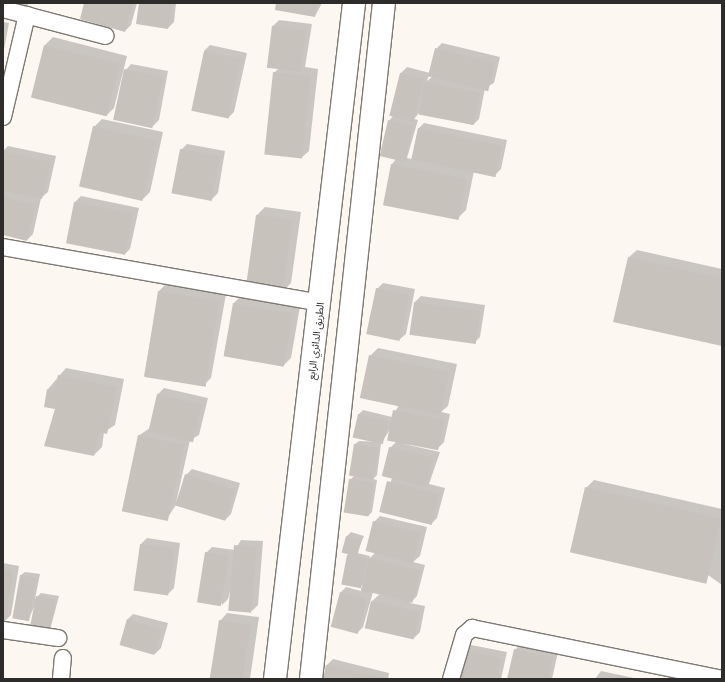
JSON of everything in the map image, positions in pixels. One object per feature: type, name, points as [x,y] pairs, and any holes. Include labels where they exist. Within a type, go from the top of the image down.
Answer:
[{"type":"main road","name":"الطريق الدائري الرابع","points":[[275,679],[321,303],[354,3]]},
{"type":"main road","points":[[311,679],[384,3]]},
{"type":"main road","points":[[331,208],[347,203],[356,207],[361,216]]},
{"type":"street","points":[[3,9],[106,36]]},
{"type":"street","points":[[3,117],[27,15]]},
{"type":"street","points":[[3,248],[321,303]]},
{"type":"street","points":[[451,679],[464,635],[472,628],[722,678]]},
{"type":"street","points":[[3,630],[58,638]]},
{"type":"street","points":[[61,679],[62,658]]},
{"type":"building","points":[[10,3],[28,3],[27,8]]},
{"type":"building","points":[[84,3],[133,3],[125,32],[80,19]]},
{"type":"building","points":[[139,3],[172,3],[168,29],[136,24]]},
{"type":"building","points":[[276,3],[317,3],[315,17],[275,10]]},
{"type":"building","points":[[272,26],[306,30],[301,72],[267,68]]},
{"type":"building","points":[[44,45],[120,64],[107,116],[31,97]]},
{"type":"building","points":[[435,48],[495,63],[488,91],[428,76]]},
{"type":"building","points":[[204,51],[241,59],[228,119],[191,111]]},
{"type":"building","points":[[124,69],[163,77],[152,128],[113,120]]},
{"type":"building","points":[[273,72],[311,76],[302,159],[264,155]]},
{"type":"building","points":[[400,73],[424,79],[414,122],[389,116]]},
{"type":"building","points":[[425,82],[480,93],[474,125],[419,114]]},
{"type":"building","points":[[388,120],[413,126],[405,162],[380,156]]},
{"type":"building","points":[[93,126],[156,141],[142,201],[79,186]]},
{"type":"building","points":[[418,128],[502,146],[495,177],[411,159]]},
{"type":"building","points":[[180,149],[220,157],[212,201],[171,193]]},
{"type":"building","points":[[3,151],[51,162],[42,199],[3,190]]},
{"type":"building","points":[[391,164],[467,179],[459,220],[383,205]]},
{"type":"building","points":[[3,197],[36,205],[27,241],[3,235]]},
{"type":"building","points":[[74,202],[133,213],[125,255],[66,243]]},
{"type":"building","points":[[256,215],[293,220],[282,292],[246,287]]},
{"type":"building","points":[[628,257],[722,278],[722,346],[613,322]]},
{"type":"building","points":[[376,288],[409,295],[399,341],[366,334]]},
{"type":"building","points":[[158,291],[219,301],[206,387],[144,377]]},
{"type":"building","points":[[414,302],[480,311],[476,344],[409,335]]},
{"type":"building","points":[[233,303],[293,314],[284,367],[224,356]]},
{"type":"building","points":[[369,355],[449,372],[440,415],[360,398]]},
{"type":"building","points":[[58,375],[117,387],[107,434],[99,432],[94,456],[44,446],[55,409],[44,407],[47,389],[54,391]]},
{"type":"building","points":[[157,394],[202,404],[193,442],[148,432]]},
{"type":"building","points":[[393,410],[444,420],[438,450],[387,440]]},
{"type":"building","points":[[358,414],[388,421],[383,444],[353,437]]},
{"type":"building","points":[[138,435],[184,445],[168,521],[122,511]]},
{"type":"building","points":[[354,444],[379,448],[374,480],[349,476]]},
{"type":"building","points":[[389,447],[434,458],[426,487],[382,476]]},
{"type":"building","points":[[185,474],[235,489],[225,521],[175,506]]},
{"type":"building","points":[[349,479],[374,483],[368,516],[344,513]]},
{"type":"building","points":[[387,481],[439,494],[432,525],[379,512]]},
{"type":"building","points":[[585,487],[721,518],[706,584],[570,552]]},
{"type":"building","points":[[373,521],[421,533],[413,563],[366,551]]},
{"type":"building","points":[[346,536],[361,540],[357,557],[342,552]]},
{"type":"building","points":[[140,544],[175,549],[168,595],[133,591]]},
{"type":"building","points":[[234,545],[257,547],[251,613],[228,611]]},
{"type":"building","points":[[205,552],[229,556],[221,606],[197,602]]},
{"type":"building","points":[[347,555],[367,559],[361,588],[341,584]]},
{"type":"building","points":[[369,558],[420,571],[412,603],[361,590]]},
{"type":"building","points":[[3,570],[13,572],[5,622],[3,621]]},
{"type":"building","points":[[20,575],[37,578],[29,621],[12,618]]},
{"type":"building","points":[[340,592],[367,599],[358,634],[331,627]]},
{"type":"building","points":[[36,596],[56,600],[50,630],[30,626]]},
{"type":"building","points":[[371,601],[420,612],[413,640],[365,628]]},
{"type":"building","points":[[127,619],[162,629],[154,655],[120,645]]},
{"type":"building","points":[[219,620],[251,625],[242,679],[210,679]]},
{"type":"building","points":[[514,649],[553,658],[548,679],[507,679]]},
{"type":"building","points":[[464,650],[501,658],[497,679],[458,679]]},
{"type":"building","points":[[326,665],[384,678],[384,679],[323,679]]}]
